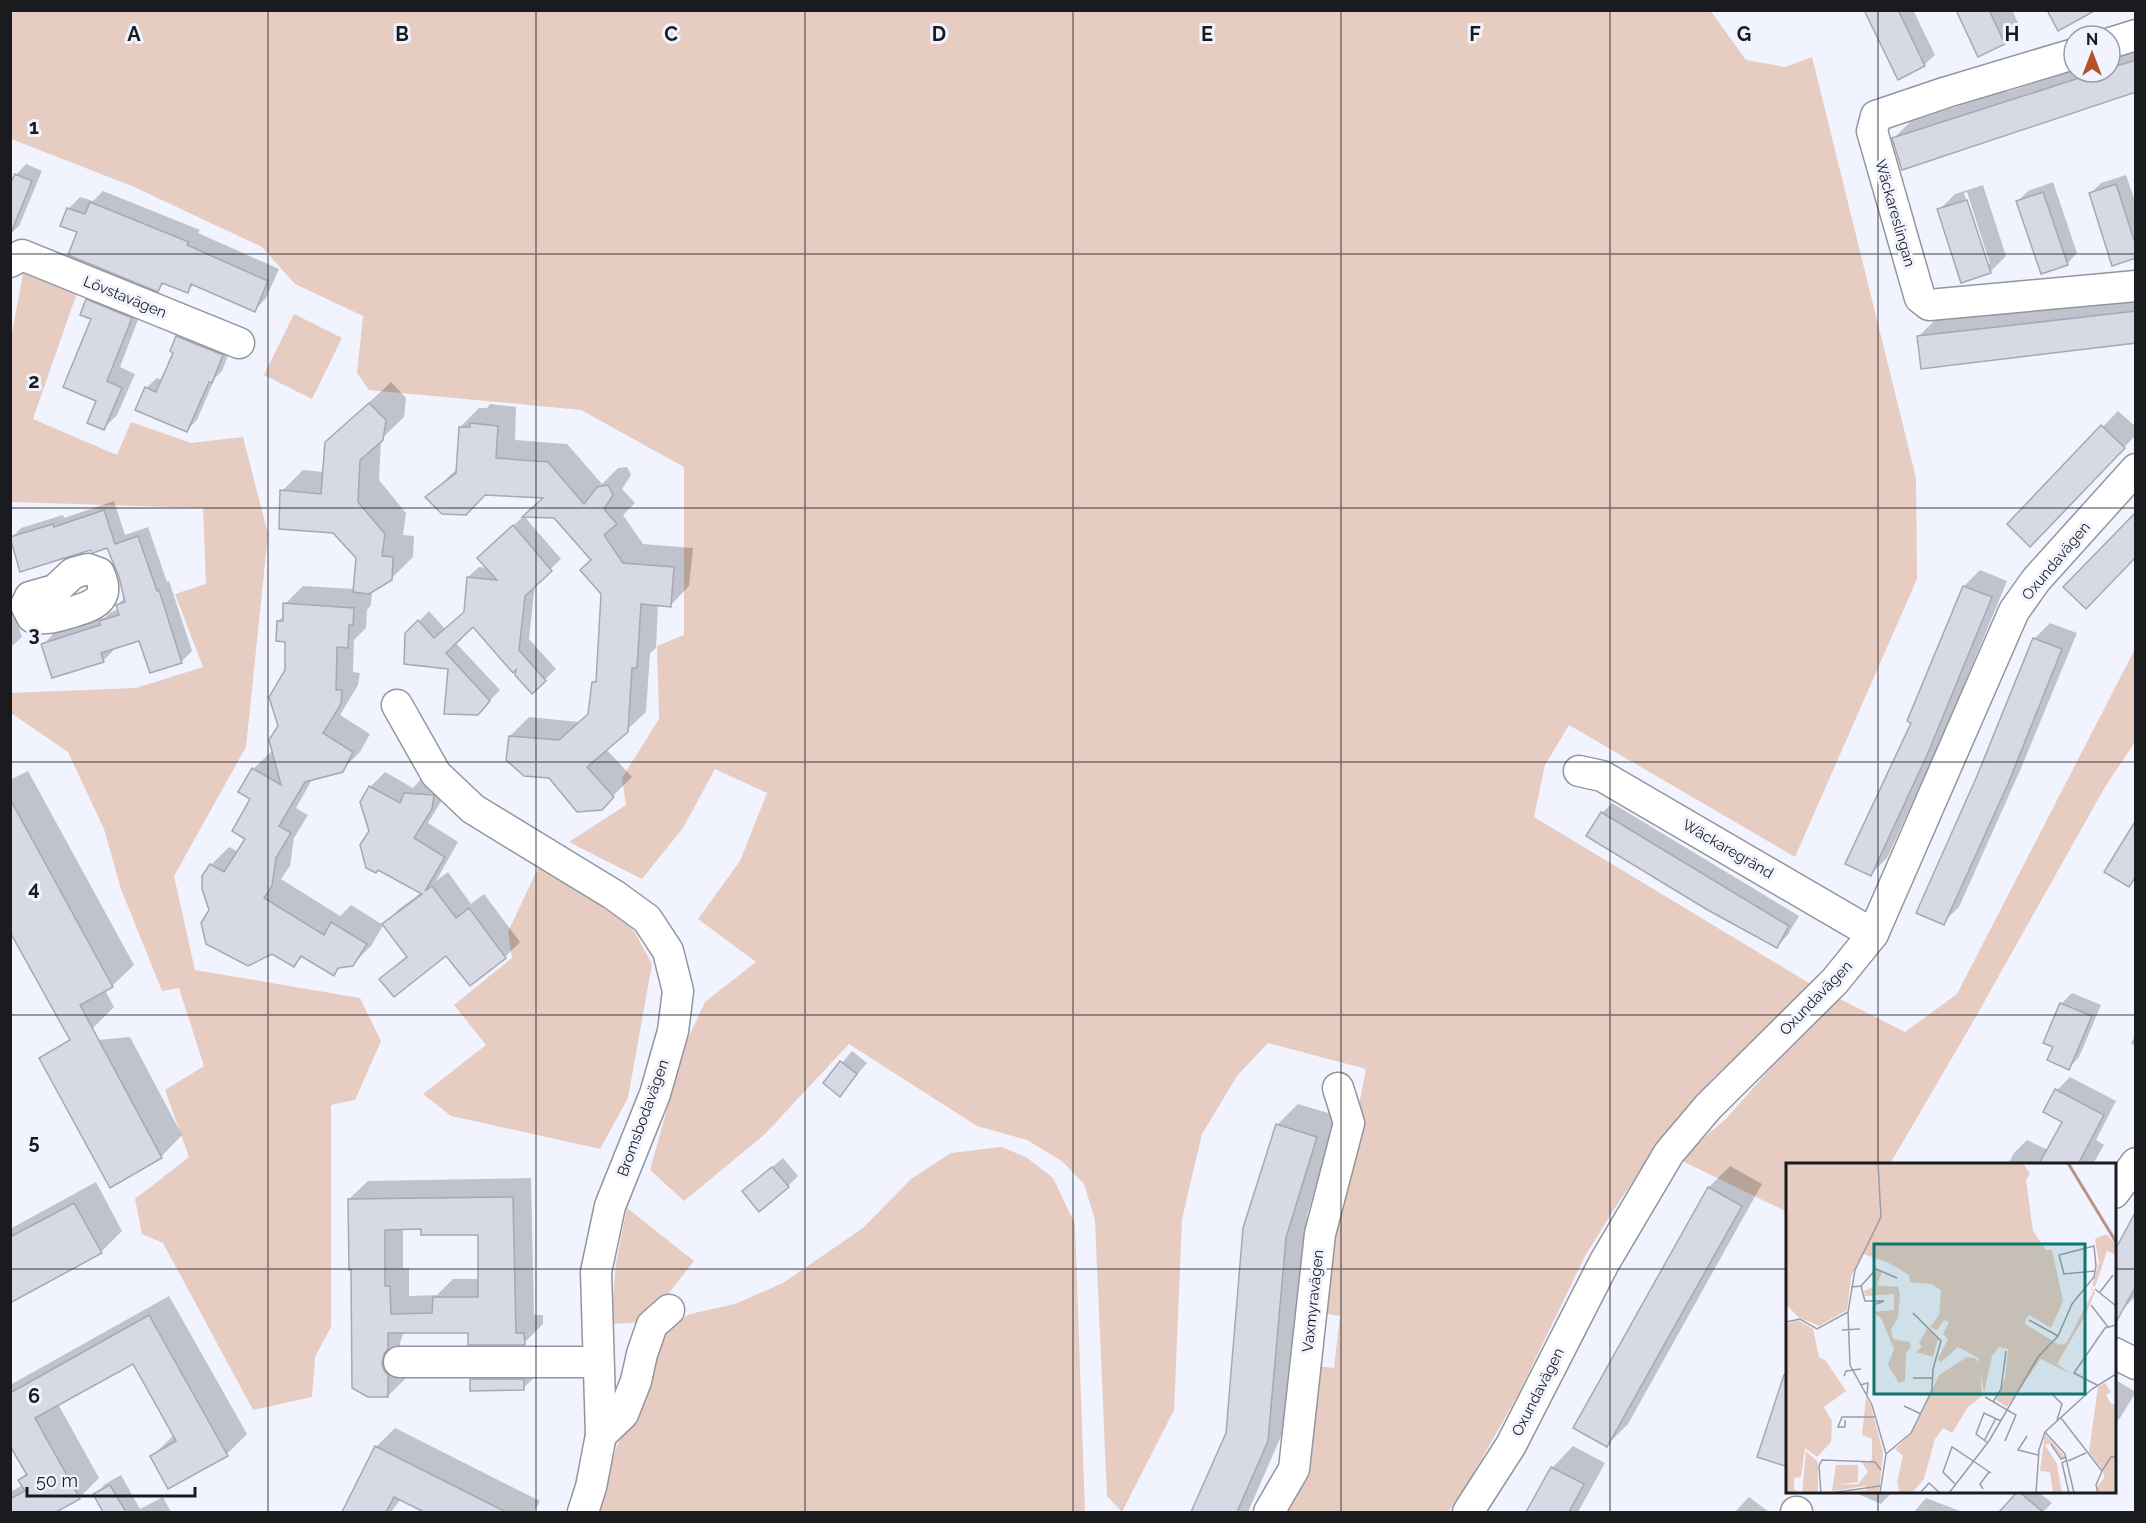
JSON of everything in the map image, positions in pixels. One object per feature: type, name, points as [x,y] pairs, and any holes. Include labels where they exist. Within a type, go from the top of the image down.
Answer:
[{"type":"street","name":"Wäckareslingan","points":[[2062,58],[1876,116],[1872,130],[1920,298],[1929,305],[2136,286]]},
{"type":"street","name":"Lövstavägen","points":[[16,259],[239,343]]},
{"type":"street","name":"Oxundavägen","points":[[1468,1512],[1511,1445],[1604,1263],[1669,1153],[1708,1107],[1835,981],[1873,934],[2014,611],[2036,580],[2136,469]]},
{"type":"street","name":"Bromsbodavägen","points":[[397,705],[436,774],[473,809],[638,910],[647,919],[668,951],[678,991],[673,1031],[655,1094],[610,1206],[596,1272],[601,1435],[591,1487],[583,1512]]},
{"type":"street","name":"Wäckaregränd","points":[[1579,771],[1602,776],[1873,934]]},
{"type":"street","name":"Vaxmyravägen","points":[[1269,1512],[1294,1469],[1320,1234],[1349,1123],[1338,1088]]},
{"type":"street","points":[[2116,1192],[2136,1163]]},
{"type":"street","points":[[601,1435],[623,1414],[636,1381],[652,1325],[669,1310]]},
{"type":"street","points":[[2116,1354],[2136,1364]]},
{"type":"street","points":[[399,1362],[598,1362]]},
{"type":"shaded area","points":[[1710,10],[1746,60],[1785,67],[1812,57],[1916,478],[1917,579],[1795,857],[1569,725],[1545,765],[1534,817],[1814,986],[1712,1079],[1655,1150],[1618,1203],[1585,1256],[1519,1393],[1468,1483],[1448,1512],[1280,1512],[1316,1366],[1334,1368],[1340,1316],[1322,1313],[1331,1237],[1366,1069],[1268,1043],[1237,1076],[1202,1134],[1182,1219],[1174,1410],[1122,1512],[1107,1496],[1095,1220],[1084,1184],[1062,1161],[1027,1140],[977,1126],[849,1044],[764,1135],[684,1201],[650,1170],[685,1045],[705,1002],[756,962],[698,919],[740,861],[767,793],[715,769],[683,828],[642,879],[569,842],[626,805],[622,778],[659,719],[657,646],[684,635],[684,467],[581,410],[369,390],[357,373],[363,316],[295,284],[262,247],[132,186],[11,139],[10,11]]},
{"type":"shaded area","points":[[25,263],[79,287],[33,419],[117,455],[131,422],[191,443],[243,437],[268,534],[246,747],[174,876],[195,970],[360,998],[381,1041],[355,1100],[331,1105],[331,1327],[315,1357],[312,1397],[253,1410],[163,1243],[142,1234],[135,1199],[189,1157],[165,1090],[204,1066],[179,988],[162,991],[121,889],[104,829],[68,752],[11,713],[10,693],[136,688],[203,667],[175,594],[206,584],[203,508],[11,502],[11,338]]},
{"type":"shaded area","points":[[294,314],[342,338],[312,399],[264,375]]},
{"type":"shaded area","points":[[2135,649],[2135,742],[2105,787],[1891,1163],[1786,1163],[1786,1212],[1678,1159],[1726,1119],[1834,996],[1905,1032],[1957,994]]},
{"type":"shaded area","points":[[540,864],[614,911],[634,931],[652,964],[628,1098],[600,1149],[451,1116],[423,1094],[486,1045],[454,1005],[512,958],[508,932]]},
{"type":"shaded area","points":[[1001,1147],[1026,1157],[1053,1178],[1075,1224],[1085,1512],[599,1512],[617,1445],[643,1400],[666,1327],[690,1314],[735,1304],[783,1283],[863,1228],[911,1179],[951,1153]]},
{"type":"shaded area","points":[[627,1208],[694,1261],[646,1322],[611,1324],[616,1263]]},
{"type":"building","points":[[1864,10],[1898,10],[1925,66],[1898,80]]},
{"type":"building","points":[[1956,10],[1989,10],[2005,44],[1978,57]]},
{"type":"building","points":[[2047,10],[2096,10],[2071,24],[2062,24],[2062,29],[2058,31]]},
{"type":"building","points":[[2136,60],[2136,92],[1902,170],[1892,138],[2062,84],[2122,84],[2122,64]]},
{"type":"building","points":[[15,174],[32,181],[11,233],[10,184]]},
{"type":"building","points":[[2116,184],[2136,246],[2136,258],[2112,266],[2089,193]]},
{"type":"building","points":[[2043,192],[2068,265],[2041,274],[2016,201]]},
{"type":"building","points":[[1967,200],[1991,273],[1961,283],[1937,209]]},
{"type":"building","points":[[90,202],[189,242],[187,245],[268,281],[255,312],[191,284],[188,293],[162,283],[158,292],[68,255],[77,232],[60,226],[67,208],[85,214]]},
{"type":"building","points":[[86,299],[132,318],[107,381],[122,388],[104,430],[87,423],[96,401],[63,387],[91,319],[80,315]]},
{"type":"building","points":[[2136,311],[2136,343],[1921,369],[1917,336]]},
{"type":"building","points":[[176,336],[223,355],[212,383],[209,382],[187,432],[135,410],[145,387],[156,392],[173,353],[170,351]]},
{"type":"building","points":[[369,403],[386,420],[383,440],[360,460],[358,502],[385,534],[382,556],[393,557],[392,580],[369,594],[353,592],[356,558],[333,533],[279,529],[280,490],[321,494],[325,442]]},
{"type":"building","points":[[470,423],[498,426],[496,458],[548,462],[584,504],[597,487],[608,485],[613,495],[604,509],[617,524],[604,535],[623,563],[674,567],[671,607],[641,604],[637,668],[632,668],[628,732],[587,767],[614,797],[602,810],[577,812],[549,778],[524,776],[506,760],[509,736],[559,740],[588,714],[592,682],[596,682],[601,594],[580,570],[591,560],[554,518],[522,517],[543,498],[485,495],[466,515],[442,514],[425,497],[456,473],[459,427],[470,427]]},
{"type":"building","points":[[2101,425],[2125,448],[2030,547],[2007,524]]},
{"type":"building","points":[[104,510],[115,544],[138,536],[157,591],[159,590],[182,663],[150,673],[139,641],[101,653],[104,662],[52,678],[41,644],[100,625],[99,621],[119,615],[116,605],[125,602],[119,577],[107,548],[93,553],[90,550],[20,572],[10,537],[53,524],[54,527]]},
{"type":"building","points":[[2136,512],[2136,557],[2086,609],[2063,587]]},
{"type":"building","points":[[513,525],[552,571],[525,596],[519,650],[546,681],[532,694],[515,675],[516,670],[513,673],[473,627],[446,653],[490,701],[478,715],[444,714],[448,669],[404,664],[405,633],[418,620],[434,638],[464,612],[467,577],[497,580],[477,558]]},
{"type":"building","points":[[1963,586],[1992,597],[1928,753],[1871,876],[1845,864],[1911,723],[1907,721]]},
{"type":"building","points":[[283,603],[354,608],[353,625],[349,625],[348,648],[337,647],[336,690],[342,690],[341,704],[323,733],[353,752],[343,772],[305,782],[279,826],[291,833],[276,858],[272,886],[264,898],[324,935],[331,922],[367,944],[353,966],[338,968],[334,976],[301,956],[294,967],[272,954],[248,966],[206,944],[201,923],[209,910],[202,889],[202,876],[210,864],[224,872],[245,839],[232,831],[250,799],[238,792],[252,768],[281,785],[269,740],[278,726],[269,697],[285,670],[285,642],[276,641],[277,621],[283,621]]},
{"type":"building","points":[[2033,638],[2062,649],[2008,784],[1944,925],[1916,913],[1977,776]]},
{"type":"building","points":[[369,786],[400,803],[404,793],[434,795],[432,809],[414,838],[445,857],[425,891],[432,886],[456,918],[469,908],[506,958],[470,986],[446,956],[394,997],[379,979],[407,957],[382,924],[422,894],[378,870],[376,873],[366,868],[360,845],[369,831],[360,802]]},
{"type":"building","points":[[10,799],[113,987],[80,1005],[162,1158],[110,1188],[39,1058],[70,1040],[10,932]]},
{"type":"building","points":[[1601,812],[1789,926],[1777,948],[1706,909],[1586,836]]},
{"type":"building","points":[[2136,820],[2136,876],[2129,887],[2104,872]]},
{"type":"building","points":[[2060,1003],[2092,1016],[2069,1070],[2047,1060],[2053,1047],[2043,1043]]},
{"type":"building","points":[[840,1061],[857,1074],[840,1097],[823,1083]]},
{"type":"building","points":[[2055,1089],[2104,1115],[2079,1163],[2040,1163],[2062,1122],[2043,1112]]},
{"type":"building","points":[[1276,1124],[1317,1137],[1286,1238],[1268,1441],[1237,1512],[1191,1512],[1226,1433],[1243,1228]]},
{"type":"building","points":[[772,1167],[789,1187],[759,1212],[742,1191]]},
{"type":"building","points":[[1708,1187],[1742,1206],[1607,1447],[1573,1428]]},
{"type":"building","points":[[513,1197],[516,1333],[524,1333],[525,1345],[468,1345],[468,1333],[388,1333],[388,1349],[382,1363],[388,1375],[388,1397],[368,1397],[352,1388],[348,1199]],"holes":[[[421,1229],[421,1235],[478,1235],[478,1297],[433,1297],[432,1313],[391,1314],[390,1286],[385,1286],[385,1230]]]},
{"type":"building","points":[[74,1203],[102,1253],[10,1303],[10,1237]]},
{"type":"building","points":[[2136,1211],[2136,1286],[2116,1322],[2116,1248]]},
{"type":"building","points":[[149,1315],[228,1456],[168,1489],[150,1456],[176,1441],[133,1364],[35,1418],[80,1499],[56,1512],[10,1512],[10,1499],[25,1491],[18,1480],[27,1475],[10,1446],[10,1393]]},
{"type":"building","points":[[1784,1375],[1786,1376],[1786,1466],[1757,1457]]},
{"type":"building","points":[[470,1379],[524,1379],[524,1390],[470,1391]]},
{"type":"building","points":[[375,1446],[506,1512],[424,1512],[394,1497],[386,1512],[342,1512]]},
{"type":"building","points":[[1551,1467],[1584,1484],[1569,1512],[1526,1512]]},
{"type":"building","points":[[110,1485],[126,1512],[103,1512],[93,1494]]},
{"type":"building","points":[[2016,1493],[2020,1493],[2043,1512],[1999,1512]]}]
